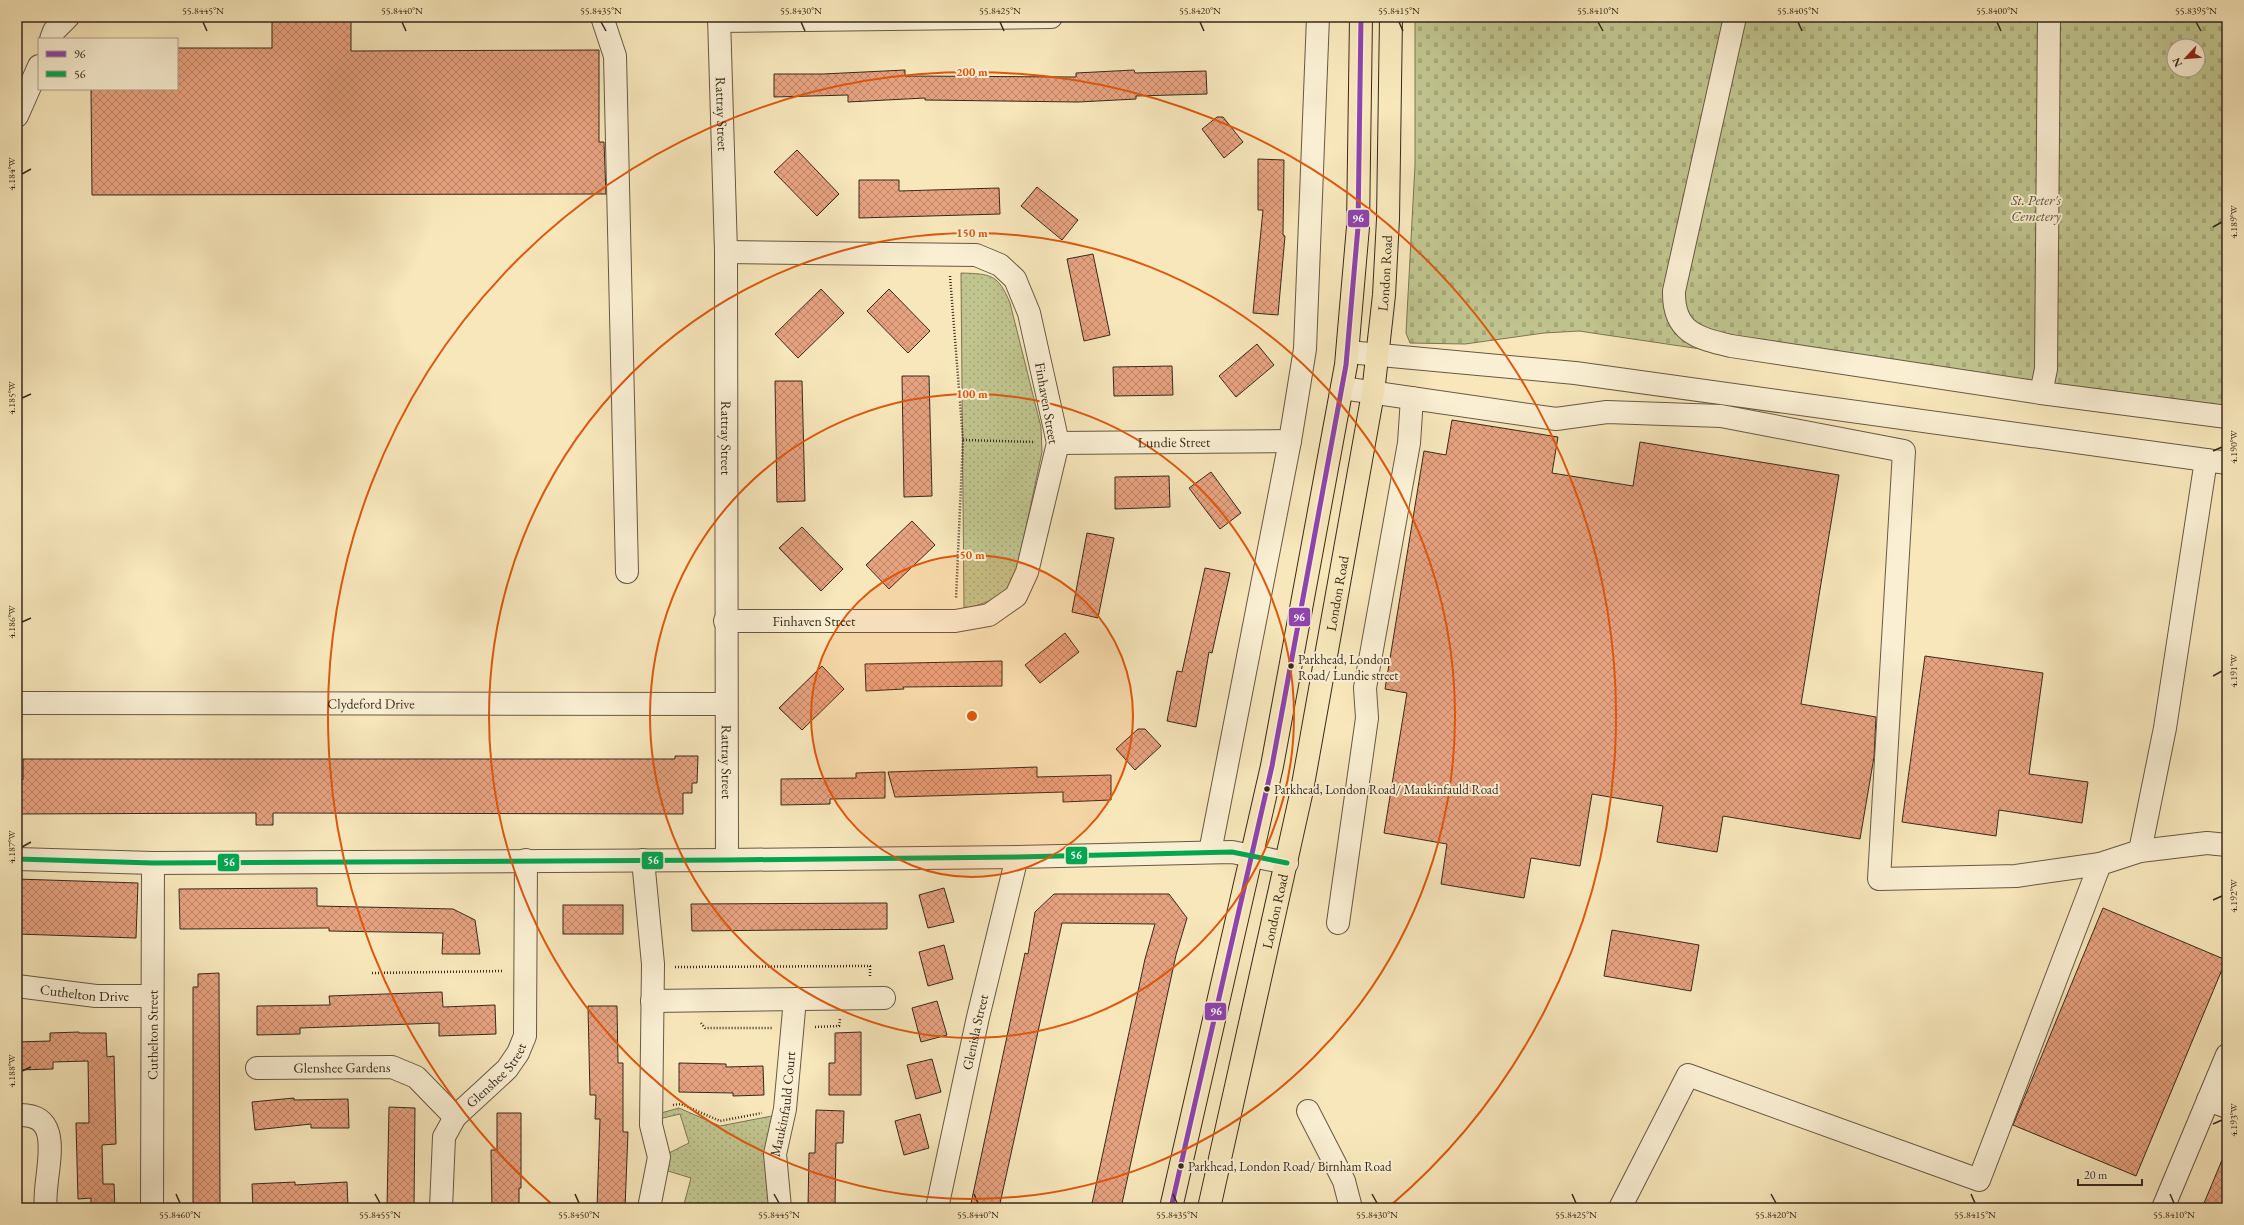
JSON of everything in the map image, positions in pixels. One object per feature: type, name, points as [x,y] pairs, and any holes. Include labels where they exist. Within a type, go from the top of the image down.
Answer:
[{"type":"main road","points":[[1171,1208],[1274,758],[1348,352],[1358,227],[1361,17]]},
{"type":"main road","name":"London Road","points":[[1209,1208],[1287,863],[1302,790],[1373,393],[1378,355],[1388,219],[1391,17]]},
{"type":"street","points":[[51,38],[54,31],[68,17]]},
{"type":"street","points":[[602,17],[615,56],[627,572]]},
{"type":"street","points":[[719,19],[1051,17]]},
{"type":"street","points":[[1210,852],[1290,441],[1305,349],[1318,17]]},
{"type":"street","points":[[1735,17],[1674,291],[1674,304],[1681,324],[1691,332],[1708,340],[1731,346],[2041,393],[2227,417]]},
{"type":"street","points":[[2041,393],[2046,369],[2049,17]]},
{"type":"street","name":"Rattray Street","points":[[719,19],[726,252],[725,621],[727,860]]},
{"type":"street","points":[[17,116],[38,68]]},
{"type":"street","name":"Finhaven Street","points":[[725,621],[955,621],[988,615],[1016,596],[1027,572],[1058,443],[1029,313],[1016,279],[1000,265],[976,255],[726,252]]},
{"type":"street","points":[[1348,352],[1575,373],[2216,461],[2140,851]]},
{"type":"street","points":[[1342,388],[1556,419],[1607,412],[1721,416],[1904,451],[1879,879],[2016,876],[2100,864],[2140,851],[2207,843],[2227,845]]},
{"type":"street","points":[[1338,923],[1367,718],[1364,688],[1409,443],[1412,398]]},
{"type":"street","name":"Lundie Street","points":[[1058,443],[1290,441]]},
{"type":"street","name":"Clydeford Drive","points":[[17,703],[726,704]]},
{"type":"street","points":[[17,859],[153,863],[727,860],[1017,857],[1232,852],[1287,863]]},
{"type":"street","name":"Glenisla Street","points":[[938,1208],[942,1182],[978,1017],[1017,857]]},
{"type":"street","name":"Glenshee Street","points":[[441,1208],[444,1137],[456,1117],[502,1073],[518,1053],[525,1036],[526,860]]},
{"type":"street","points":[[643,860],[653,964],[651,1124],[659,1156],[649,1208]]},
{"type":"street","name":"Cuthelton Street","points":[[152,1208],[153,863]]},
{"type":"street","points":[[1620,1208],[1688,1075],[1979,1180],[2100,864]]},
{"type":"street","name":"Cuthelton Drive","points":[[17,986],[96,996],[152,996]]},
{"type":"street","points":[[652,1001],[878,998]]},
{"type":"street","name":"Maukinfauld Court","points":[[780,1208],[775,1154],[785,1109],[795,999]]},
{"type":"street","points":[[2163,1208],[2218,1104],[2227,1056]]},
{"type":"street","name":"Glenshee Gardens","points":[[257,1068],[392,1067],[416,1077],[456,1117]]},
{"type":"street","points":[[1308,1111],[1344,1181],[1351,1208]]},
{"type":"street","points":[[17,1115],[26,1114],[38,1119],[46,1127],[51,1138],[44,1197],[46,1208]]},
{"type":"path","points":[[949,255],[962,440],[955,621]]},
{"type":"path","points":[[962,440],[1058,443]]},
{"type":"path","points":[[653,964],[667,968],[870,966],[878,998]]},
{"type":"path","points":[[372,972],[525,971]]},
{"type":"path","points":[[651,1111],[681,1104],[720,1121],[785,1109]]},
{"type":"green space","name":"St. Peter's Cemetery","points":[[1415,17],[2227,17],[2227,427],[1579,331],[1544,333],[1465,344],[1410,343],[1406,333],[1415,165]]},
{"type":"green space","points":[[961,273],[987,275],[997,281],[1006,293],[1010,303],[1041,427],[1042,452],[1014,584],[992,600],[964,610]]},
{"type":"green space","points":[[679,1108],[720,1126],[777,1115],[776,1208],[683,1208],[691,1178],[668,1171],[669,1153],[689,1143],[680,1114],[663,1118],[661,1113]]},
{"type":"building","points":[[351,20],[351,51],[599,50],[599,142],[604,142],[606,194],[92,195],[91,90],[178,90],[178,48],[272,48],[272,21]]},
{"type":"building","points":[[905,70],[905,76],[1076,77],[1076,73],[1134,70],[1135,73],[1206,71],[1207,94],[1136,96],[1136,99],[1078,102],[925,100],[925,98],[848,102],[848,95],[774,97],[774,74],[823,74]]},
{"type":"building","points":[[1217,117],[1223,117],[1243,142],[1224,158],[1202,129]]},
{"type":"building","points":[[797,150],[839,194],[817,216],[774,172]]},
{"type":"building","points":[[1258,159],[1284,160],[1283,235],[1285,236],[1278,315],[1253,313],[1263,210],[1258,210]]},
{"type":"building","points":[[859,180],[899,180],[899,191],[999,188],[1000,214],[859,218]]},
{"type":"building","points":[[1037,187],[1078,220],[1062,240],[1021,206]]},
{"type":"building","points":[[1093,254],[1110,335],[1084,341],[1067,259]]},
{"type":"building","points":[[821,289],[844,313],[798,358],[775,334]]},
{"type":"building","points":[[889,289],[930,331],[908,353],[867,311]]},
{"type":"building","points":[[1257,344],[1274,365],[1236,397],[1219,376]]},
{"type":"building","points":[[1172,366],[1173,395],[1114,396],[1113,367]]},
{"type":"building","points":[[902,376],[929,376],[932,496],[904,497]]},
{"type":"building","points":[[775,381],[802,381],[805,501],[777,502]]},
{"type":"building","points":[[1452,420],[1558,437],[1552,473],[1633,486],[1640,442],[1839,475],[1801,704],[1876,717],[1874,757],[1860,839],[1723,816],[1717,852],[1657,842],[1663,806],[1592,794],[1580,866],[1531,858],[1524,898],[1441,884],[1447,844],[1384,833],[1407,693],[1385,689],[1424,451],[1446,455]]},
{"type":"building","points":[[1211,472],[1241,513],[1220,529],[1189,488]]},
{"type":"building","points":[[1169,476],[1170,507],[1115,509],[1115,477]]},
{"type":"building","points":[[912,521],[935,545],[889,589],[866,565]]},
{"type":"building","points":[[802,527],[843,569],[821,591],[779,548]]},
{"type":"building","points":[[1087,533],[1114,538],[1098,618],[1072,612]]},
{"type":"building","points":[[1205,568],[1230,573],[1212,653],[1209,652],[1196,727],[1167,721],[1177,671],[1182,672]]},
{"type":"building","points":[[1065,633],[1079,652],[1040,683],[1025,665]]},
{"type":"building","points":[[1925,656],[2043,673],[2029,774],[2088,782],[2082,823],[1999,810],[1996,836],[1902,822]]},
{"type":"building","points":[[1002,661],[1002,686],[903,687],[904,689],[866,691],[865,664]]},
{"type":"building","points":[[822,666],[844,689],[802,730],[779,708]]},
{"type":"building","points":[[1138,729],[1145,729],[1161,746],[1135,770],[1116,749]]},
{"type":"building","points":[[675,756],[698,756],[697,783],[692,783],[692,793],[683,793],[683,814],[273,813],[273,825],[256,825],[256,813],[17,814],[17,780],[23,780],[23,759],[675,759]]},
{"type":"building","points":[[1037,767],[1037,777],[1111,775],[1111,800],[1063,802],[1063,792],[895,797],[888,772]]},
{"type":"building","points":[[885,772],[885,798],[830,799],[830,804],[781,805],[781,779],[856,778],[856,773]]},
{"type":"building","points":[[17,879],[138,883],[136,938],[17,934]]},
{"type":"building","points":[[317,888],[317,906],[453,909],[475,920],[480,954],[442,954],[443,933],[329,931],[329,928],[180,929],[179,889]]},
{"type":"building","points":[[944,888],[954,922],[928,928],[919,895]]},
{"type":"building","points":[[1054,894],[1169,894],[1187,918],[1176,955],[1121,1208],[1091,1208],[1145,959],[1155,924],[1062,923],[999,1208],[970,1208],[1025,953],[1028,954],[1035,912]]},
{"type":"building","points":[[887,903],[887,929],[692,931],[691,904]]},
{"type":"building","points":[[563,905],[623,905],[623,934],[563,934]]},
{"type":"building","points":[[2103,908],[2226,960],[2136,1176],[2013,1125]]},
{"type":"building","points":[[1612,930],[1699,945],[1691,991],[1604,976]]},
{"type":"building","points":[[944,945],[953,979],[928,986],[919,952]]},
{"type":"building","points":[[219,973],[220,1206],[193,1207],[193,987],[198,987],[198,974]]},
{"type":"building","points":[[442,992],[443,1007],[495,1005],[496,1034],[439,1036],[439,1023],[300,1028],[300,1034],[257,1035],[257,1006],[330,1005],[329,996]]},
{"type":"building","points":[[937,1001],[947,1035],[921,1042],[912,1008]]},
{"type":"building","points":[[588,1006],[617,1006],[618,1063],[623,1063],[623,1132],[628,1132],[625,1208],[597,1208],[600,1119],[595,1119],[596,1095],[590,1095]]},
{"type":"building","points":[[861,1032],[861,1095],[829,1095],[829,1063],[835,1063],[835,1033]]},
{"type":"building","points":[[50,1033],[106,1033],[107,1057],[114,1056],[116,1144],[102,1145],[103,1184],[114,1184],[115,1208],[91,1208],[91,1198],[78,1199],[76,1123],[89,1123],[88,1061],[53,1062],[53,1069],[17,1070],[17,1042],[50,1041]]},
{"type":"building","points":[[932,1059],[941,1092],[916,1099],[907,1065]]},
{"type":"building","points":[[679,1063],[726,1064],[726,1067],[763,1066],[764,1095],[733,1096],[733,1093],[679,1092]]},
{"type":"building","points":[[294,1098],[294,1100],[348,1099],[349,1128],[311,1128],[311,1124],[255,1130],[252,1102]]},
{"type":"building","points":[[389,1107],[415,1108],[414,1208],[387,1208]]},
{"type":"building","points":[[816,1110],[844,1111],[843,1143],[836,1143],[835,1208],[808,1208],[809,1153],[815,1153]]},
{"type":"building","points":[[497,1113],[521,1113],[521,1188],[519,1188],[519,1208],[492,1208],[491,1150],[497,1150]]},
{"type":"building","points":[[920,1114],[929,1148],[904,1155],[895,1121]]},
{"type":"building","points":[[2227,1148],[2227,1208],[2202,1208]]},
{"type":"building","points":[[295,1182],[295,1185],[347,1182],[348,1208],[253,1208],[252,1184]]},
{"type":"transit line","name":"96","points":[[1171,1208],[1272,766],[1346,365],[1358,227],[1361,17]]},
{"type":"transit line","name":"56","points":[[17,859],[153,863],[727,860],[1017,857],[1232,852],[1287,863]]},
{"type":"place","name":"Parkhead, London Road/ Lundie street","points":[[1291,666]]},
{"type":"place","name":"Parkhead, London Road/ Maukinfauld Road","points":[[1267,789]]},
{"type":"place","name":"Parkhead, London Road/ Birnham Road","points":[[1181,1166]]}]
